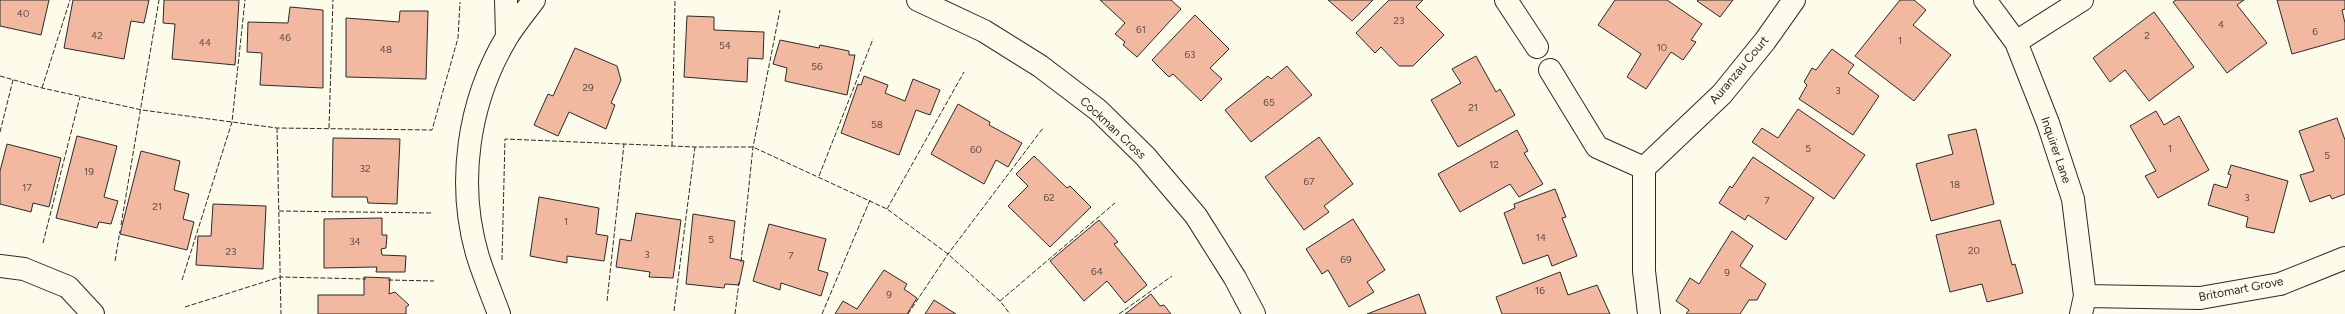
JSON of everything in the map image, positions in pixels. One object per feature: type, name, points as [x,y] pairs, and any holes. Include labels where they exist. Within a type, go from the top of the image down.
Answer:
[{"type":"street","points":[[506,0],[507,36]]},
{"type":"street","points":[[500,314],[478,256],[467,203],[468,153],[475,110],[490,70],[507,36],[534,0]]},
{"type":"street","name":"Cockman Cross","points":[[918,0],[990,35],[1040,66],[1098,110],[1145,156],[1196,216],[1235,278],[1254,314]]},
{"type":"street","points":[[1506,0],[1537,47]]},
{"type":"street","name":"Auranzau Court","points":[[1644,168],[1722,94],[1765,41],[1794,0]]},
{"type":"street","name":"Inquirer Lane","points":[[1985,0],[2016,42],[2048,123],[2073,199],[2083,305]]},
{"type":"street","points":[[2016,42],[2082,0]]},
{"type":"street","points":[[1550,70],[1597,147],[1644,168],[1644,271],[1649,314]]},
{"type":"street","name":"Britomart Grove","points":[[2083,305],[2200,298],[2280,284],[2345,258]]},
{"type":"street","points":[[0,266],[24,269],[68,286],[93,314]]},
{"type":"building","points":[[0,0],[49,0],[41,35],[0,26]]},
{"type":"building","points":[[73,0],[149,0],[144,23],[131,21],[124,59],[64,48]]},
{"type":"building","points":[[164,0],[239,0],[235,65],[172,59],[175,24],[163,23]]},
{"type":"building","points":[[1100,0],[1171,0],[1181,9],[1137,57],[1123,45],[1125,42],[1115,34],[1125,23]]},
{"type":"building","points":[[1328,0],[1373,0],[1352,21]]},
{"type":"building","points":[[1389,0],[1423,0],[1416,7],[1444,35],[1413,66],[1399,66],[1381,47],[1375,53],[1356,33]]},
{"type":"building","points":[[1615,0],[1667,0],[1702,24],[1691,40],[1696,42],[1683,60],[1671,52],[1646,89],[1627,77],[1641,54],[1598,25]]},
{"type":"building","points":[[1733,0],[1720,17],[1697,1]]},
{"type":"building","points":[[1900,0],[1914,0],[1926,10],[1913,25],[1951,55],[1914,101],[1855,56]]},
{"type":"building","points":[[2176,0],[2244,0],[2237,5],[2267,43],[2227,73],[2173,2]]},
{"type":"building","points":[[2277,0],[2345,0],[2345,9],[2342,10],[2345,23],[2345,39],[2292,54]]},
{"type":"building","points":[[290,7],[323,10],[323,88],[260,85],[262,53],[247,52],[248,22],[288,23]]},
{"type":"building","points":[[400,11],[428,11],[426,79],[346,77],[346,18],[399,22]]},
{"type":"building","points":[[2154,12],[2194,67],[2149,101],[2125,70],[2110,82],[2093,58]]},
{"type":"building","points":[[1195,15],[1229,49],[1210,68],[1222,79],[1201,101],[1173,74],[1169,77],[1152,60]]},
{"type":"building","points":[[687,16],[714,17],[714,30],[764,32],[763,59],[748,58],[747,82],[684,77]]},
{"type":"building","points":[[780,40],[819,48],[820,45],[849,51],[849,55],[855,55],[847,95],[785,81],[787,68],[773,64]]},
{"type":"building","points":[[575,48],[617,66],[621,80],[611,103],[615,105],[606,129],[569,112],[558,136],[534,125],[548,94],[553,96]]},
{"type":"building","points":[[1832,49],[1854,65],[1848,73],[1879,96],[1853,135],[1799,99],[1807,85],[1804,82],[1812,68],[1816,70]]},
{"type":"building","points":[[1476,56],[1496,92],[1500,89],[1515,115],[1458,147],[1431,100],[1461,83],[1452,69]]},
{"type":"building","points":[[1287,66],[1312,95],[1251,142],[1225,110],[1268,76],[1271,79]]},
{"type":"building","points":[[864,76],[888,85],[885,93],[905,101],[913,79],[940,90],[930,115],[916,110],[899,155],[841,133],[858,84],[861,85]]},
{"type":"building","points":[[958,104],[990,122],[989,125],[1022,143],[1008,167],[996,160],[984,184],[931,154]]},
{"type":"building","points":[[1798,109],[1865,155],[1834,199],[1752,142],[1762,128],[1778,138]]},
{"type":"building","points":[[2156,111],[2164,125],[2179,116],[2209,170],[2158,198],[2145,176],[2156,171],[2130,126]]},
{"type":"building","points":[[2337,118],[2345,140],[2345,194],[2332,199],[2330,195],[2310,202],[2300,175],[2314,171],[2299,131]]},
{"type":"building","points":[[1976,129],[1994,204],[1931,221],[1916,164],[1953,154],[1948,135]]},
{"type":"building","points":[[1517,130],[1528,151],[1524,153],[1543,184],[1519,197],[1510,184],[1460,212],[1438,174]]},
{"type":"building","points":[[77,136],[117,146],[104,197],[118,201],[111,224],[99,222],[97,228],[56,218]]},
{"type":"building","points":[[1319,137],[1353,184],[1324,206],[1329,212],[1304,230],[1265,177]]},
{"type":"building","points":[[333,138],[400,139],[397,204],[368,203],[367,197],[332,197]]},
{"type":"building","points":[[7,144],[61,158],[49,207],[33,203],[31,212],[0,204],[0,171]]},
{"type":"building","points":[[141,151],[180,161],[174,190],[189,194],[183,219],[194,222],[187,250],[120,234]]},
{"type":"building","points":[[1034,156],[1067,188],[1070,186],[1091,207],[1050,247],[1008,206],[1028,186],[1016,174]]},
{"type":"building","points":[[1753,157],[1814,198],[1786,240],[1748,215],[1745,220],[1719,203],[1730,186],[1732,188]]},
{"type":"building","points":[[2231,165],[2288,181],[2274,233],[2246,227],[2248,217],[2208,205],[2214,184],[2227,188],[2231,175],[2228,174]]},
{"type":"building","points":[[1555,189],[1566,217],[1562,218],[1577,256],[1552,266],[1548,255],[1523,264],[1504,213],[1515,208],[1514,204]]},
{"type":"building","points":[[539,197],[599,208],[596,234],[608,236],[604,261],[567,256],[567,263],[530,256]]},
{"type":"building","points":[[213,204],[266,206],[263,269],[196,265],[198,236],[211,236]]},
{"type":"building","points":[[636,213],[681,220],[673,278],[649,277],[650,272],[616,267],[620,239],[631,241]]},
{"type":"building","points":[[693,214],[735,221],[730,258],[744,261],[739,285],[725,284],[724,288],[686,284]]},
{"type":"building","points":[[382,218],[382,235],[387,235],[386,248],[381,249],[382,255],[406,256],[405,272],[376,272],[377,267],[324,268],[324,219]]},
{"type":"building","points":[[1353,219],[1385,270],[1367,282],[1374,292],[1349,307],[1328,270],[1322,274],[1306,249]]},
{"type":"building","points":[[1099,220],[1118,242],[1114,244],[1147,285],[1125,303],[1107,281],[1084,301],[1050,261]]},
{"type":"building","points":[[2000,220],[2012,265],[2015,264],[2023,293],[1987,302],[1982,284],[1950,292],[1936,235]]},
{"type":"building","points":[[769,224],[826,239],[818,270],[828,273],[821,296],[781,283],[780,290],[753,281]]},
{"type":"building","points":[[1732,231],[1753,246],[1740,266],[1766,284],[1757,300],[1749,300],[1740,314],[1686,314],[1689,310],[1676,301],[1690,278],[1699,284]]},
{"type":"building","points":[[884,270],[907,284],[904,289],[917,298],[907,314],[835,314],[843,301],[857,309]]},
{"type":"building","points":[[1560,272],[1568,295],[1597,285],[1610,314],[1502,314],[1496,297]]},
{"type":"building","points":[[364,277],[390,278],[389,294],[395,292],[409,305],[406,307],[406,314],[318,314],[318,295],[364,295]]},
{"type":"building","points":[[1151,294],[1160,306],[1164,305],[1171,314],[1125,314]]},
{"type":"building","points":[[1419,294],[1426,314],[1367,314]]},
{"type":"building","points":[[934,300],[956,314],[925,314]]},
{"type":"fence","points":[[42,88],[70,0]]},
{"type":"fence","points":[[121,225],[159,0]]},
{"type":"fence","points":[[182,280],[232,122],[245,0]]},
{"type":"fence","points":[[329,128],[333,0]]},
{"type":"fence","points":[[672,146],[675,0]]},
{"type":"fence","points":[[0,76],[42,88],[142,110],[277,128],[432,130],[458,38],[460,2]]},
{"type":"fence","points":[[741,262],[753,147],[780,10]]},
{"type":"fence","points":[[819,176],[873,39]]},
{"type":"fence","points":[[887,209],[964,72]]},
{"type":"fence","points":[[0,132],[13,80]]},
{"type":"fence","points":[[43,243],[80,97]]},
{"type":"fence","points":[[277,128],[281,314]]},
{"type":"fence","points":[[908,314],[948,254],[1043,128]]},
{"type":"fence","points":[[502,260],[505,139],[695,147],[753,147],[887,209],[948,254],[1000,301],[1010,314]]},
{"type":"fence","points":[[607,301],[624,144]]},
{"type":"fence","points":[[674,311],[695,147]]},
{"type":"fence","points":[[822,314],[870,200]]},
{"type":"fence","points":[[1000,301],[1115,203]]},
{"type":"fence","points":[[279,211],[433,213]]},
{"type":"fence","points":[[115,261],[120,231]]},
{"type":"fence","points":[[1119,314],[1172,276]]},
{"type":"fence","points":[[185,307],[280,277],[366,279]]},
{"type":"fence","points":[[388,280],[434,281]]},
{"type":"fence","points":[[735,314],[739,282]]}]
